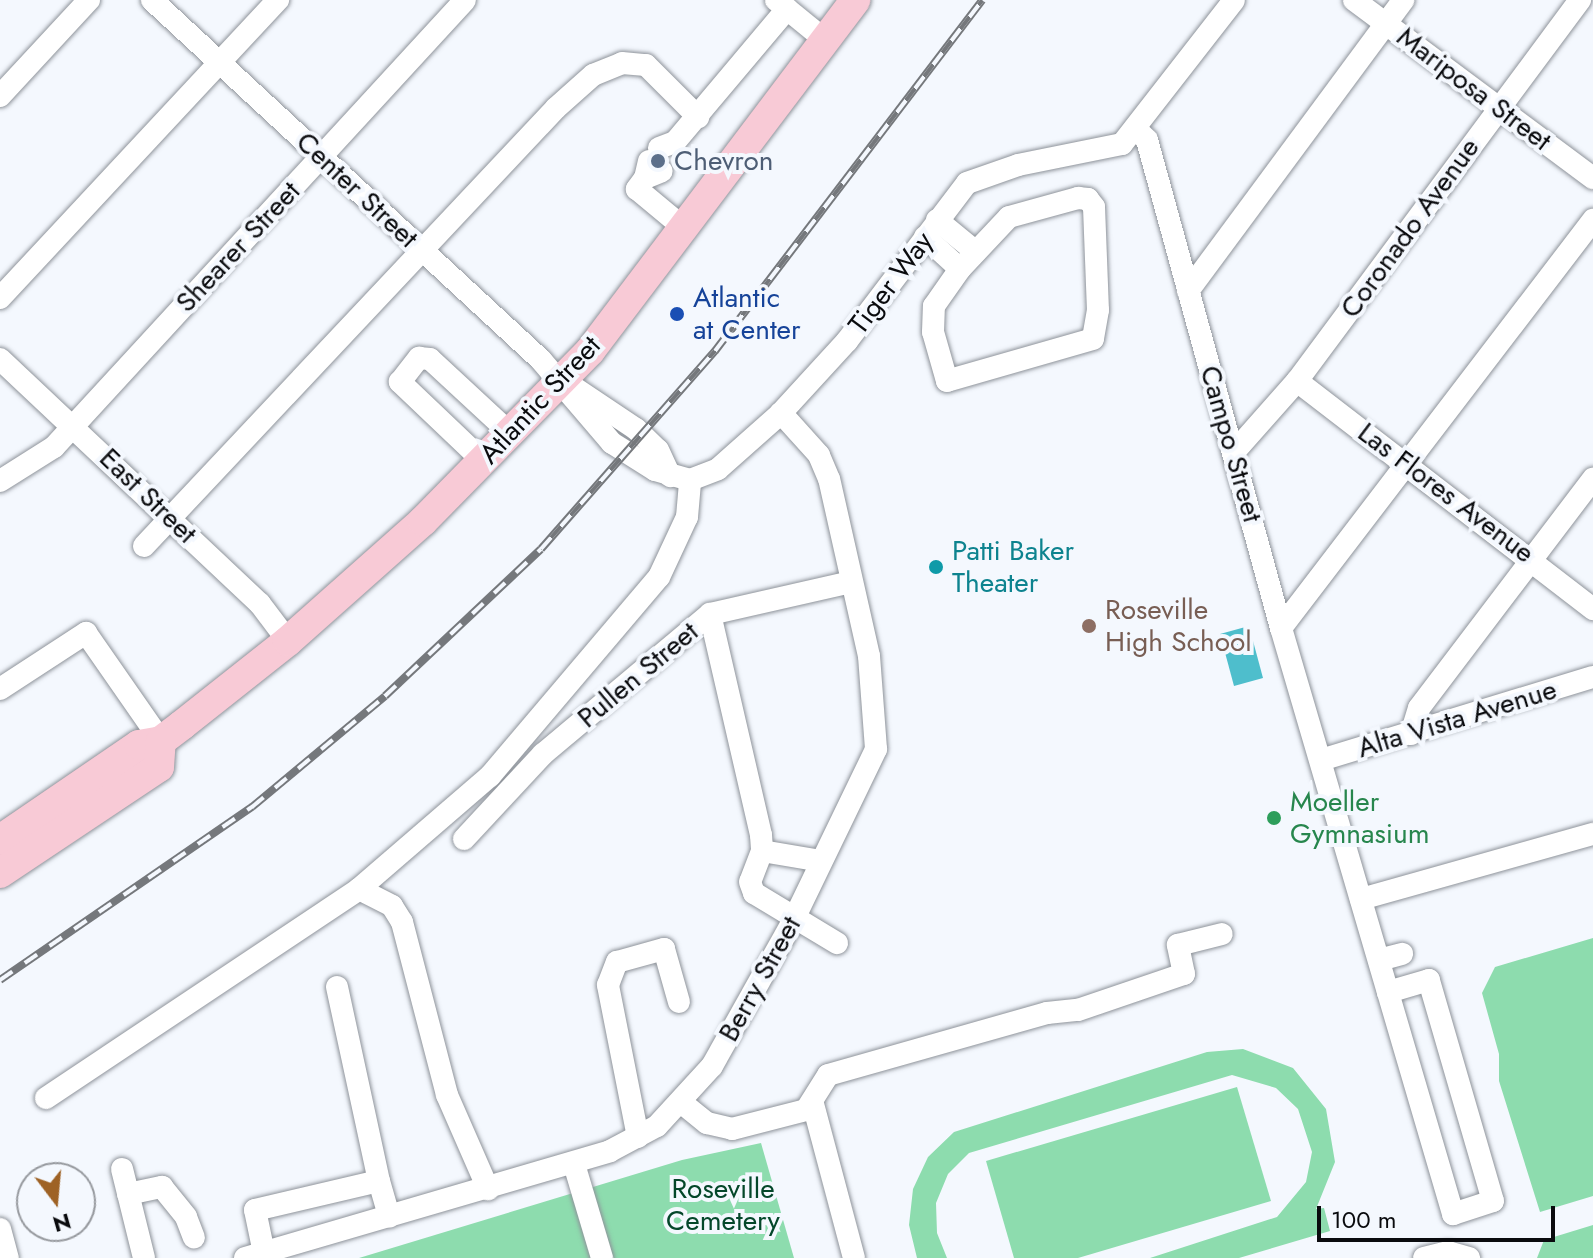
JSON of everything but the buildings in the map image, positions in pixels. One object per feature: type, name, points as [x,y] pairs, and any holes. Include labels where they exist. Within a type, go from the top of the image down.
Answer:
[{"type":"main road","name":"Atlantic Street","points":[[0,840],[139,745],[161,741],[288,641],[511,434],[562,381],[684,228],[855,0]]},
{"type":"main road","name":"Atlantic Street","points":[[0,873],[159,767],[161,741]]},
{"type":"street","points":[[0,96],[89,0]]},
{"type":"street","name":"Center Street","points":[[152,0],[562,381]]},
{"type":"street","points":[[0,298],[278,0]]},
{"type":"street","name":"Shearer Street","points":[[0,481],[54,447],[465,0]]},
{"type":"street","points":[[1137,130],[1234,0]]},
{"type":"street","name":"Mariposa Street","points":[[1354,0],[1593,178]]},
{"type":"street","points":[[1188,291],[1403,0]]},
{"type":"street","name":"Coronado Avenue","points":[[1235,451],[1297,381],[1580,0]]},
{"type":"street","points":[[684,228],[637,189],[698,117],[782,5],[825,40]]},
{"type":"street","points":[[144,546],[556,108],[593,75],[622,63],[646,65],[698,117]]},
{"type":"street","name":"Tiger Way","points":[[680,478],[718,469],[781,413],[847,341],[967,183],[980,177],[1109,148],[1137,130]]},
{"type":"street","name":"Campo Street","points":[[1137,130],[1147,140],[1235,451],[1281,628],[1453,1214],[1493,1201],[1429,980],[1388,992]]},
{"type":"street","points":[[1088,199],[1094,207],[1098,310],[1093,339],[947,381],[933,332],[934,306],[960,269],[1009,217],[1088,199]]},
{"type":"street","points":[[1281,628],[1409,465],[1593,220]]},
{"type":"street","points":[[931,229],[976,252]]},
{"type":"street","points":[[931,229],[960,269]]},
{"type":"street","points":[[483,461],[400,382],[419,358],[430,359],[511,434]]},
{"type":"street","name":"East Street","points":[[0,359],[74,424],[260,604],[288,641]]},
{"type":"street","points":[[46,1098],[359,889],[490,776],[621,624],[677,546],[680,478],[612,443],[562,381]]},
{"type":"street","name":"Las Flores Avenue","points":[[1297,381],[1534,559],[1593,609]]},
{"type":"street","name":"Berry Street","points":[[255,1255],[574,1164],[638,1137],[682,1103],[712,1066],[793,921],[876,749],[876,703],[829,479],[819,455],[781,413]]},
{"type":"street","points":[[1411,734],[1419,708],[1593,479]]},
{"type":"street","name":"Pullen Street","points":[[464,839],[543,754],[710,614],[851,582]]},
{"type":"street","points":[[710,614],[762,851],[750,882],[754,893],[793,921],[837,943]]},
{"type":"street","points":[[0,689],[86,633],[161,741]]},
{"type":"street","name":"Alta Vista Avenue","points":[[1321,760],[1593,677]]},
{"type":"street","points":[[1361,899],[1593,834]]},
{"type":"street","points":[[762,851],[821,861]]},
{"type":"street","points":[[359,889],[392,906],[402,922],[447,1095],[488,1189]]},
{"type":"street","points":[[682,1103],[707,1123],[732,1129],[806,1110],[813,1104],[824,1080],[836,1073],[1047,1013],[1078,1010],[1184,974],[1178,945],[1222,934]]},
{"type":"street","points":[[638,1137],[608,985],[617,962],[664,949],[679,1002]]},
{"type":"street","points":[[1379,960],[1402,954]]},
{"type":"street","points":[[337,987],[389,1217]]},
{"type":"street","points":[[813,1104],[854,1258]]},
{"type":"street","points":[[574,1164],[602,1258]]},
{"type":"street","points":[[122,1169],[144,1258]]},
{"type":"street","points":[[255,1255],[255,1210],[379,1181]]},
{"type":"street","points":[[128,1194],[162,1187],[186,1217],[194,1238]]},
{"type":"street","points":[[0,1229],[8,1258]]},
{"type":"street","points":[[1424,1258],[1448,1252],[1469,1258]]},
{"type":"green space","points":[[1593,938],[1593,1196],[1540,1212],[1499,1081],[1499,1054],[1482,993],[1495,967]]},
{"type":"green space","points":[[1243,1049],[1293,1068],[1326,1109],[1335,1162],[1316,1209],[1324,1208],[1330,1231],[1239,1258],[1150,1258],[1277,1217],[1306,1182],[1312,1152],[1298,1109],[1276,1088],[1232,1075],[969,1153],[948,1174],[936,1203],[937,1233],[947,1258],[917,1258],[909,1225],[913,1189],[928,1157],[954,1132],[1207,1052]]},
{"type":"green space","points":[[1237,1087],[1271,1201],[1078,1258],[1014,1258],[986,1161]]},
{"type":"green space","name":"Roseville Cemetery","points":[[761,1143],[794,1258],[359,1258],[682,1160]]},
{"type":"green space","points":[[1593,1225],[1593,1258],[1537,1258],[1544,1240]]},
{"type":"water","points":[[1249,626],[1263,678],[1234,686],[1220,634]]},
{"type":"railway","points":[[0,980],[252,807],[385,696],[541,549],[715,351],[982,0]]},
{"type":"place","name":"Chevron","points":[[658,161]]},
{"type":"place","name":"Atlantic at Center","points":[[677,314]]},
{"type":"place","name":"Patti Baker Theater","points":[[936,567]]},
{"type":"place","name":"Roseville High School","points":[[1089,626]]},
{"type":"place","name":"Moeller Gymnasium","points":[[1274,818]]}]
